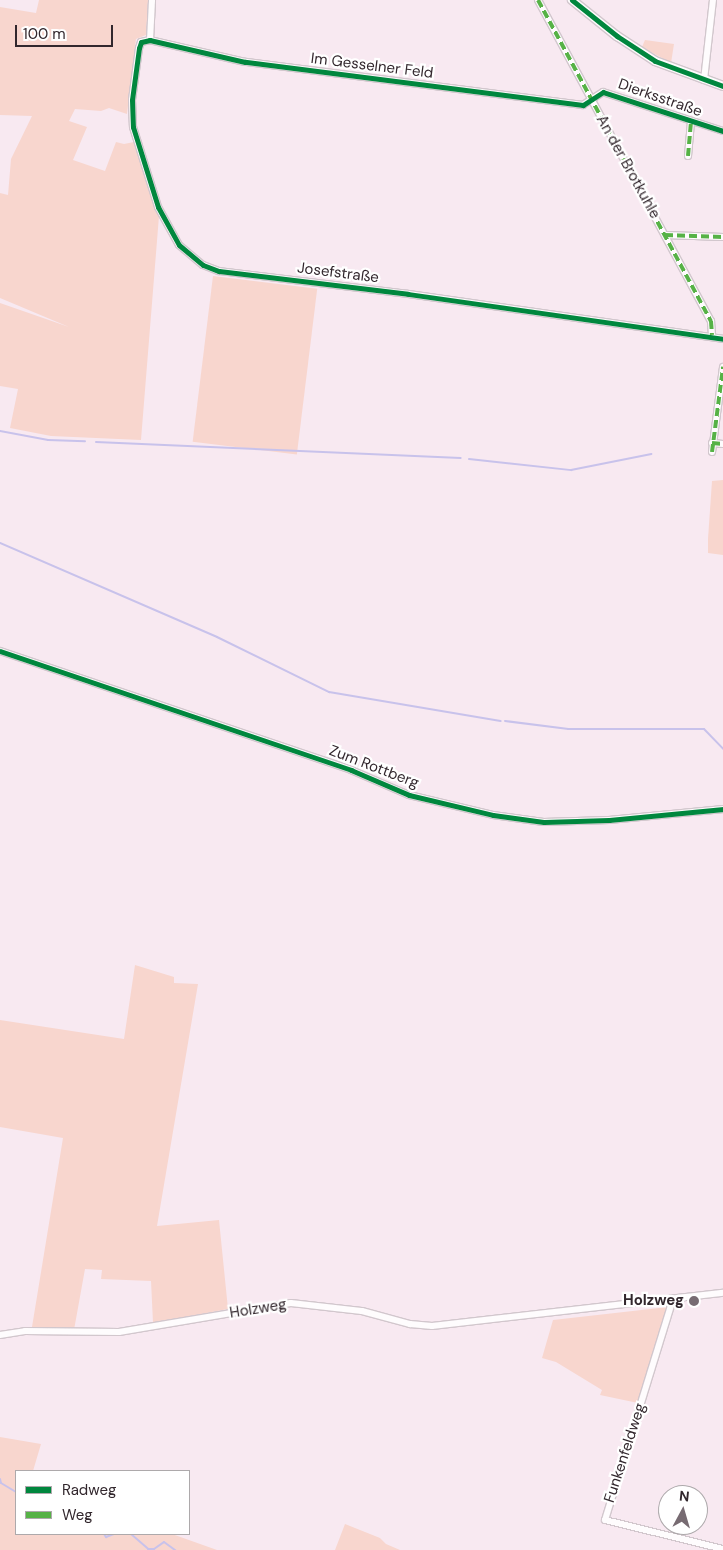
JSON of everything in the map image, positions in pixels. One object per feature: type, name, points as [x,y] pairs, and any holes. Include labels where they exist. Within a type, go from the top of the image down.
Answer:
[{"type":"street","points":[[150,40],[152,0]]},
{"type":"street","name":"An der Brotkuhle","points":[[538,0],[711,321],[712,335]]},
{"type":"street","points":[[572,0],[636,50],[675,71],[723,86]]},
{"type":"street","points":[[704,80],[713,0]]},
{"type":"street","name":"Im Gesselner Feld","points":[[150,40],[254,63],[583,105],[591,99]]},
{"type":"street","name":"Josefstraße","points":[[150,40],[141,42],[139,48],[133,127],[158,207],[180,245],[203,265],[219,271],[712,335],[723,339]]},
{"type":"street","name":"Dierksstraße","points":[[591,99],[603,92],[620,95],[691,122],[723,131]]},
{"type":"street","name":"Dierksstraße","points":[[688,156],[691,122]]},
{"type":"street","points":[[665,235],[723,237]]},
{"type":"street","points":[[712,452],[723,367]]},
{"type":"street","points":[[712,443],[723,444]]},
{"type":"street","name":"Zum Rottberg","points":[[0,651],[351,770],[410,795],[493,815],[544,822],[609,820],[723,809]]},
{"type":"street","name":"Holzweg","points":[[0,1335],[25,1331],[119,1332],[291,1303],[362,1311],[410,1324],[432,1326],[723,1293]]},
{"type":"street","name":"Funkenfeldweg","points":[[673,1299],[605,1520],[723,1549]]},
{"type":"shaded area","points":[[39,0],[148,0],[146,35],[136,39],[127,114],[109,108],[101,111],[75,109],[69,121],[87,127],[73,160],[105,171],[116,142],[124,144],[134,142],[159,216],[141,440],[51,436],[10,428],[18,389],[0,386],[0,303],[69,327],[0,298],[0,193],[8,195],[11,159],[32,116],[0,115],[0,7],[36,13]]},
{"type":"shaded area","points":[[645,40],[674,44],[671,63],[642,47]]},
{"type":"shaded area","points":[[213,276],[317,289],[297,455],[193,442]]},
{"type":"shaded area","points":[[723,480],[723,555],[708,553],[708,539],[712,481]]},
{"type":"shaded area","points":[[135,965],[174,977],[174,983],[198,984],[157,1226],[219,1220],[228,1309],[153,1323],[151,1281],[101,1279],[102,1270],[85,1269],[74,1330],[32,1327],[63,1138],[0,1127],[0,1020],[124,1039]]},
{"type":"shaded area","points":[[668,1307],[638,1403],[600,1395],[602,1390],[556,1362],[542,1358],[553,1320]]},
{"type":"shaded area","points":[[0,1437],[41,1444],[33,1470],[15,1470],[15,1535],[175,1535],[217,1550],[0,1550]]},
{"type":"shaded area","points":[[345,1524],[380,1538],[386,1544],[400,1550],[335,1550]]},
{"type":"waterway","points":[[0,431],[48,440],[85,441]]},
{"type":"waterway","points":[[96,442],[461,458]]},
{"type":"waterway","points":[[469,459],[571,470],[651,454]]},
{"type":"waterway","points":[[0,543],[217,637],[329,692],[501,721]]},
{"type":"waterway","points":[[505,721],[568,729],[704,729],[723,749]]},
{"type":"waterway","points":[[0,1479],[1,1483],[15,1491]]},
{"type":"waterway","points":[[105,1535],[106,1537],[111,1535]]},
{"type":"waterway","points":[[132,1535],[148,1549],[154,1549],[164,1542],[175,1550]]},
{"type":"marked path","points":[[538,0],[711,321],[712,335]]},
{"type":"marked path","points":[[688,156],[691,122]]},
{"type":"marked path","points":[[665,235],[723,237]]},
{"type":"marked path","points":[[712,452],[723,367]]},
{"type":"marked path","points":[[712,443],[723,444]]},
{"type":"cycle path","points":[[572,0],[617,36],[655,61],[723,86]]},
{"type":"cycle path","points":[[723,131],[603,92],[583,105],[245,62],[150,40],[141,42],[139,48],[132,100],[133,127],[158,207],[179,245],[203,265],[219,271],[408,294],[723,339]]},
{"type":"cycle path","points":[[0,651],[351,770],[409,795],[493,815],[544,822],[609,820],[723,809]]},
{"type":"place","name":"Holzweg","points":[[694,1301]]}]
